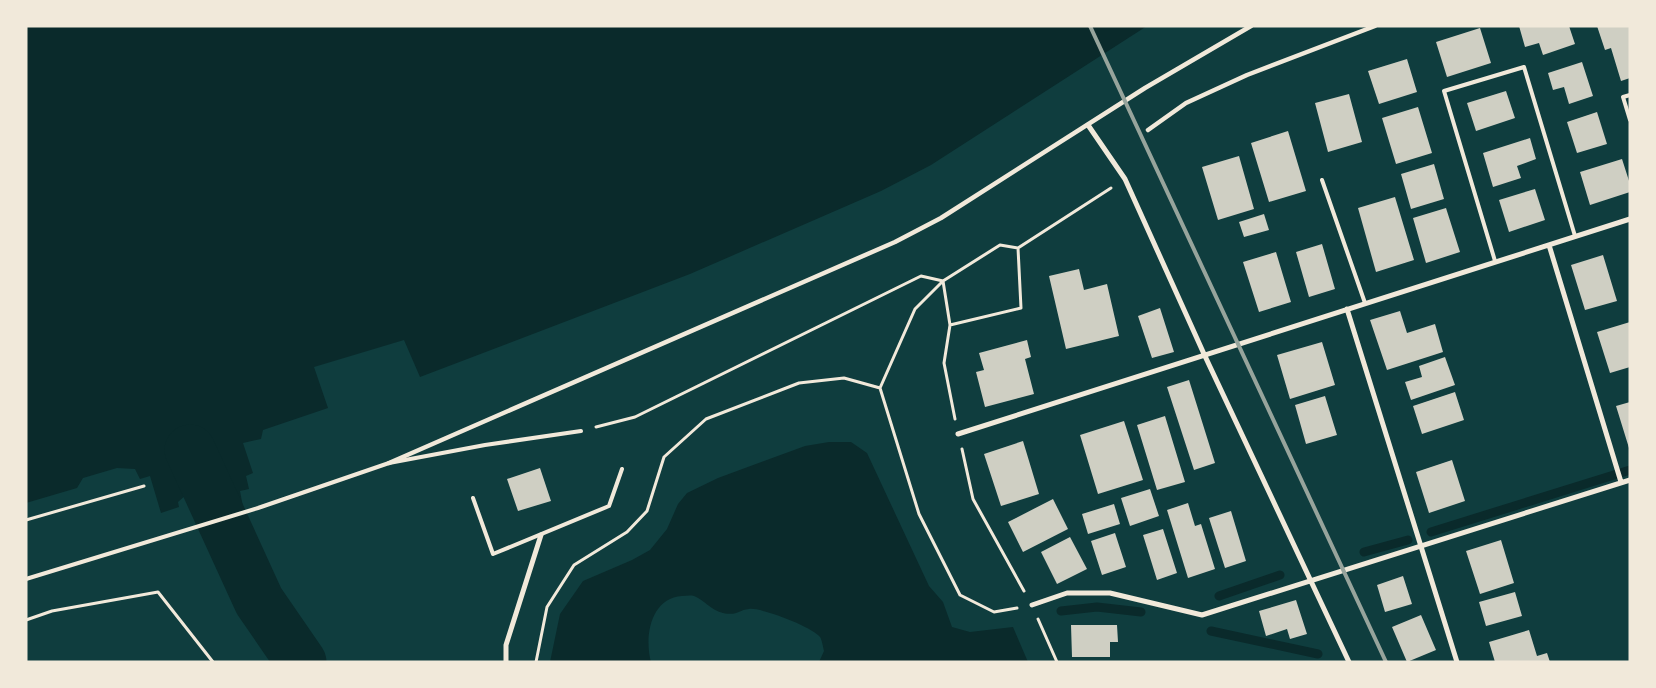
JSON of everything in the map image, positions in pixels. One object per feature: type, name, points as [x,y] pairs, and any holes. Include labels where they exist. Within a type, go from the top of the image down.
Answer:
[{"type":"street","points":[[389,463],[895,242],[941,218],[1145,88],[1251,26]]},
{"type":"street","points":[[1148,130],[1194,99],[1247,75],[1375,26]]},
{"type":"street","points":[[1088,125],[1125,179],[1204,354],[1349,662]]},
{"type":"street","points":[[958,434],[1630,219]]},
{"type":"street","points":[[1549,244],[1622,482]]},
{"type":"street","points":[[1347,308],[1457,662]]},
{"type":"street","points":[[1032,606],[1067,594],[1110,593],[1202,615],[1630,480]]},
{"type":"street","points":[[506,662],[506,645],[541,534]]},
{"type":"lane","points":[[1495,261],[1444,91],[1524,67],[1575,236]]},
{"type":"lane","points":[[1630,95],[1622,97],[1630,120]]},
{"type":"lane","points":[[1322,180],[1365,303]]},
{"type":"lane","points":[[26,579],[258,508],[389,463],[485,445],[581,431]]},
{"type":"lane","points":[[473,498],[493,554],[609,506],[622,469]]},
{"type":"path","points":[[1032,606],[994,612],[960,595],[919,514],[880,388],[915,309],[942,281],[1000,245],[1018,248],[1125,179]]},
{"type":"path","points":[[950,325],[1021,308],[1018,248]]},
{"type":"path","points":[[581,431],[634,417],[922,276],[942,281]]},
{"type":"path","points":[[942,281],[950,325],[944,364],[973,499],[1032,606],[1057,662]]},
{"type":"path","points":[[536,662],[547,607],[574,565],[627,532],[648,511],[664,456],[706,419],[800,384],[844,378],[880,388]]},
{"type":"path","points":[[26,520],[144,486]]},
{"type":"path","points":[[26,620],[52,611],[158,592],[213,662]]},
{"type":"water","points":[[26,26],[1147,26],[931,165],[881,191],[690,274],[420,377],[404,340],[314,367],[328,408],[263,430],[261,439],[243,443],[253,473],[246,476],[249,489],[240,491],[243,507],[197,520],[187,494],[178,502],[179,507],[161,513],[150,476],[140,479],[135,469],[117,468],[83,478],[77,488],[26,503]]},
{"type":"water","points":[[829,442],[851,442],[867,453],[929,586],[943,602],[952,627],[970,632],[1013,627],[1028,662],[819,662],[824,651],[821,640],[820,637],[808,628],[774,614],[755,609],[732,614],[723,613],[694,596],[682,596],[671,598],[663,604],[652,620],[649,641],[651,662],[550,662],[560,614],[583,581],[632,560],[650,550],[667,529],[678,504],[687,493],[718,478],[805,446]]},
{"type":"building","points":[[1519,26],[1569,26],[1575,44],[1543,55],[1539,43],[1525,47]]},
{"type":"building","points":[[1597,26],[1630,26],[1630,78],[1621,81],[1611,48],[1605,50]]},
{"type":"building","points":[[1480,28],[1491,63],[1447,77],[1436,42]]},
{"type":"building","points":[[1407,59],[1417,92],[1379,104],[1368,71]]},
{"type":"building","points":[[1582,62],[1593,96],[1569,104],[1564,87],[1553,90],[1548,73]]},
{"type":"building","points":[[1506,91],[1515,118],[1476,131],[1467,103]]},
{"type":"building","points":[[1349,94],[1362,142],[1328,152],[1315,103]]},
{"type":"building","points":[[1418,107],[1432,153],[1396,164],[1382,118]]},
{"type":"building","points":[[1597,112],[1607,144],[1577,153],[1567,122]]},
{"type":"building","points":[[1288,131],[1306,191],[1269,202],[1251,143]]},
{"type":"building","points":[[1530,138],[1536,159],[1517,166],[1521,178],[1493,187],[1483,153]]},
{"type":"building","points":[[1239,156],[1254,209],[1218,220],[1202,167]]},
{"type":"building","points":[[1622,159],[1630,184],[1630,192],[1590,205],[1580,172]]},
{"type":"building","points":[[1434,164],[1444,199],[1411,209],[1401,174]]},
{"type":"building","points":[[1535,189],[1545,220],[1509,232],[1499,200]]},
{"type":"building","points":[[1395,197],[1414,260],[1376,272],[1358,208]]},
{"type":"building","points":[[1446,208],[1460,252],[1426,263],[1413,218]]},
{"type":"building","points":[[1264,214],[1269,230],[1244,237],[1239,222]]},
{"type":"building","points":[[1322,244],[1335,289],[1309,297],[1296,252]]},
{"type":"building","points":[[1276,252],[1291,302],[1259,312],[1243,262]]},
{"type":"building","points":[[1603,255],[1617,301],[1585,310],[1571,265]]},
{"type":"building","points":[[1079,269],[1084,290],[1107,284],[1119,336],[1066,349],[1049,276]]},
{"type":"building","points":[[1160,308],[1174,352],[1152,358],[1138,316]]},
{"type":"building","points":[[1400,311],[1407,333],[1435,324],[1443,352],[1387,370],[1370,320]]},
{"type":"building","points":[[1630,322],[1630,367],[1610,373],[1597,332]]},
{"type":"building","points":[[1027,340],[1031,357],[1025,359],[1034,394],[985,407],[976,372],[984,370],[979,353]]},
{"type":"building","points":[[1322,342],[1335,385],[1290,399],[1277,355]]},
{"type":"building","points":[[1445,357],[1455,385],[1411,400],[1405,382],[1422,377],[1419,366]]},
{"type":"building","points":[[1189,380],[1215,463],[1194,470],[1167,387]]},
{"type":"building","points":[[1455,392],[1464,420],[1422,434],[1413,406]]},
{"type":"building","points":[[1325,396],[1337,435],[1306,444],[1295,405]]},
{"type":"building","points":[[1630,402],[1630,448],[1629,448],[1616,406]]},
{"type":"building","points":[[1165,416],[1185,482],[1157,490],[1137,425]]},
{"type":"building","points":[[1124,421],[1143,480],[1098,494],[1080,435]]},
{"type":"building","points":[[1023,441],[1039,494],[1001,506],[984,454]]},
{"type":"building","points":[[1452,460],[1465,501],[1429,513],[1416,472]]},
{"type":"building","points":[[540,468],[551,501],[518,511],[507,479]]},
{"type":"building","points":[[1150,489],[1159,516],[1130,526],[1121,498]]},
{"type":"building","points":[[1053,499],[1068,529],[1023,552],[1008,522]]},
{"type":"building","points":[[1188,503],[1195,526],[1201,524],[1215,569],[1188,578],[1167,510]]},
{"type":"building","points":[[1114,504],[1120,524],[1088,534],[1082,514]]},
{"type":"building","points":[[1231,511],[1246,561],[1225,568],[1209,518]]},
{"type":"building","points":[[1163,529],[1177,573],[1157,580],[1143,535]]},
{"type":"building","points":[[1115,533],[1126,567],[1102,575],[1091,541]]},
{"type":"building","points":[[1070,537],[1087,569],[1057,584],[1041,552]]},
{"type":"building","points":[[1501,540],[1514,583],[1480,594],[1466,551]]},
{"type":"building","points":[[1403,576],[1412,604],[1385,612],[1377,585]]},
{"type":"building","points":[[1515,592],[1522,616],[1486,626],[1479,602]]},
{"type":"building","points":[[1296,600],[1307,634],[1290,639],[1287,629],[1266,636],[1259,611]]},
{"type":"building","points":[[1421,615],[1436,650],[1407,662],[1392,627]]},
{"type":"building","points":[[1071,625],[1117,625],[1118,642],[1110,642],[1110,657],[1072,657]]},
{"type":"building","points":[[1529,630],[1537,656],[1547,653],[1550,662],[1495,662],[1489,642]]},
{"type":"waterway","points":[[190,450],[259,601],[301,662]]},
{"type":"waterway","points":[[1431,532],[1630,470]]},
{"type":"waterway","points":[[1364,552],[1408,540]]},
{"type":"waterway","points":[[1219,596],[1280,575]]},
{"type":"waterway","points":[[1061,611],[1097,607],[1141,612]]},
{"type":"waterway","points":[[1211,631],[1318,654]]},
{"type":"railway","points":[[1090,26],[1386,662]]}]
